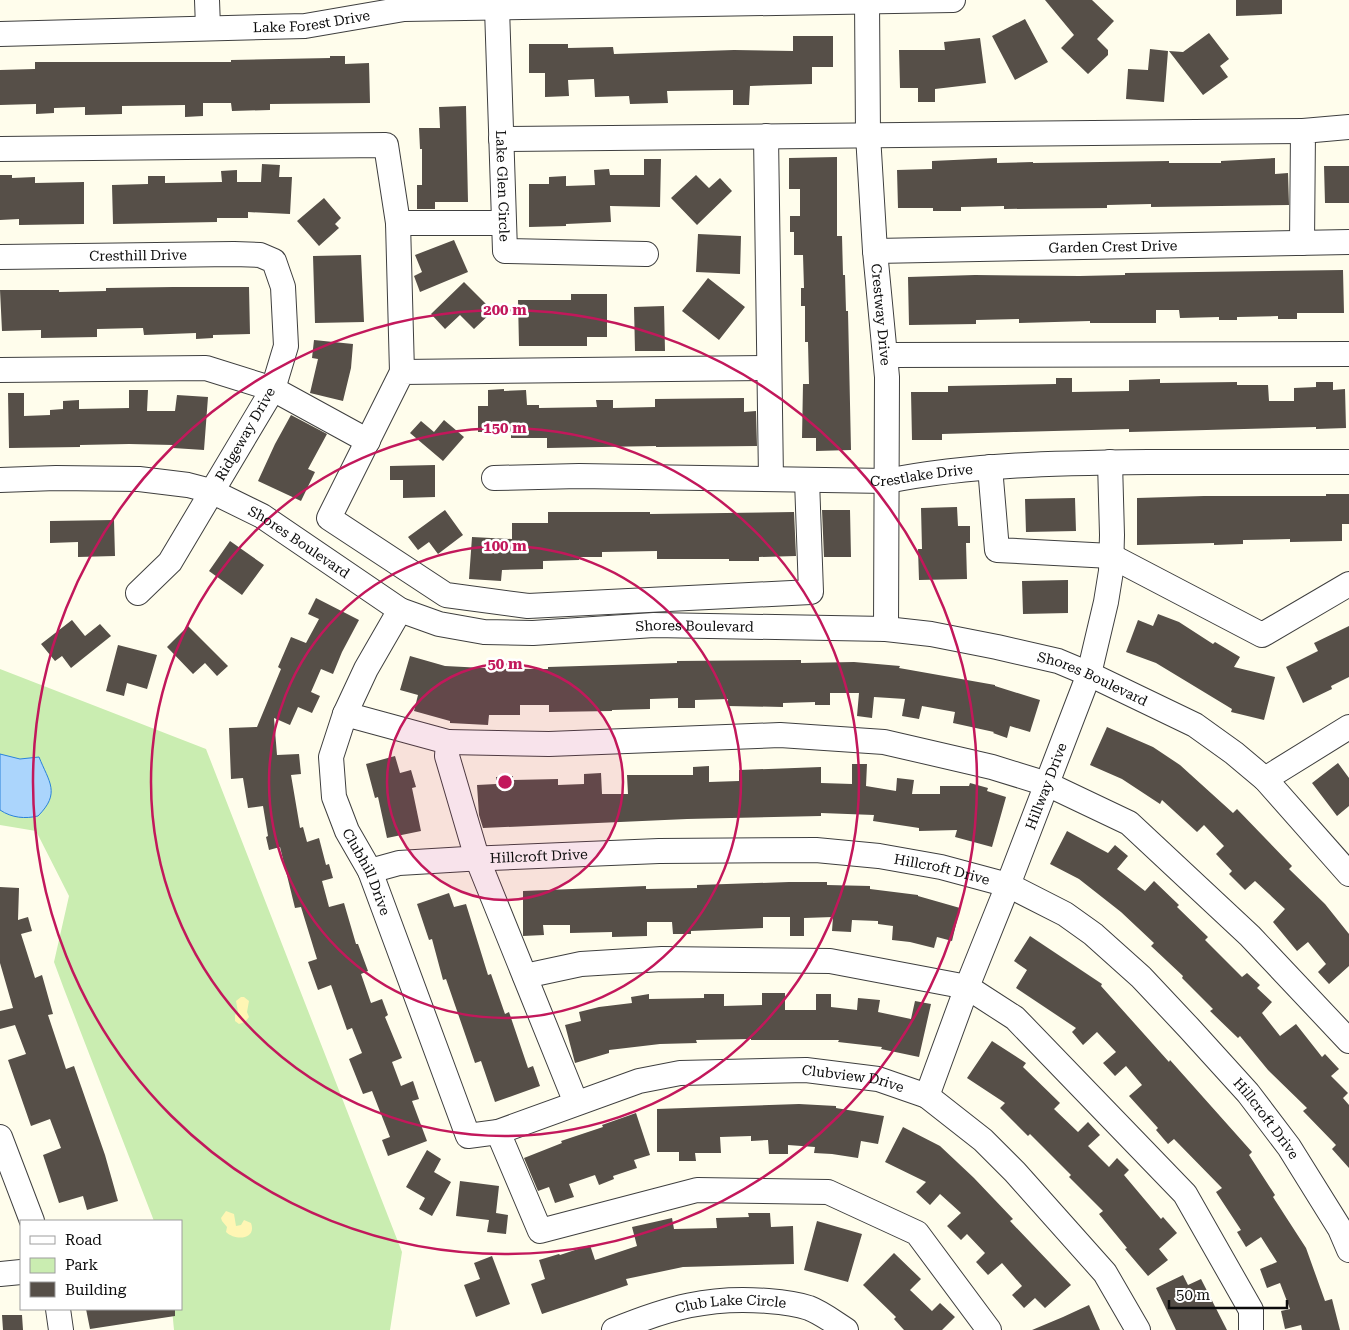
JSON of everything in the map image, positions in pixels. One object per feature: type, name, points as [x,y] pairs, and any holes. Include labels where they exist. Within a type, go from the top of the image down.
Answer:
[{"type":"street","points":[[206,0],[208,27]]},
{"type":"street","name":"Lake Forest Drive","points":[[0,34],[208,27],[305,26],[404,9],[952,0]]},
{"type":"street","name":"Crestway Drive","points":[[867,1],[868,135],[875,251],[887,377],[886,629]]},
{"type":"street","name":"Lake Glen Circle","points":[[497,8],[505,251],[646,254]]},
{"type":"street","points":[[501,139],[1303,131],[1349,127]]},
{"type":"street","points":[[1302,243],[1303,131]]},
{"type":"street","points":[[766,136],[771,479]]},
{"type":"street","points":[[0,149],[386,145],[398,224],[402,372],[329,518],[446,595],[528,606],[811,592],[807,480]]},
{"type":"street","points":[[398,224],[503,223]]},
{"type":"street","name":"Garden Crest Drive","points":[[875,251],[1349,242]]},
{"type":"street","name":"Cresthill Drive","points":[[0,256],[234,254],[260,255],[274,261]]},
{"type":"street","name":"Ridgeway Drive","points":[[138,593],[170,562],[273,389],[286,346],[283,288],[274,261]]},
{"type":"street","points":[[885,355],[1349,354]]},
{"type":"street","points":[[0,370],[206,368],[273,389],[368,441]]},
{"type":"street","points":[[402,372],[770,368]]},
{"type":"street","name":"Crestlake Drive","points":[[494,478],[579,476],[887,480],[990,467],[1110,462],[1349,462]]},
{"type":"street","name":"Hillway Drive","points":[[927,1096],[1089,674],[1106,602],[1111,556],[1110,462]]},
{"type":"street","points":[[990,467],[997,550],[1111,556],[1262,635],[1349,584]]},
{"type":"street","name":"Shores Boulevard","points":[[0,480],[56,478],[139,479],[188,485],[212,491],[262,516],[400,610],[439,624],[484,632],[533,633],[654,625],[886,629],[931,634],[997,647],[1058,662],[1089,674],[1195,725],[1234,752],[1266,779],[1349,874]]},
{"type":"street","name":"Clubhill Drive","points":[[400,610],[366,669],[345,714],[331,757],[334,796],[347,831],[370,871],[468,1136]]},
{"type":"street","points":[[345,714],[448,742],[549,744],[780,735],[884,742],[992,767],[1047,784],[1129,823],[1250,936],[1349,1041]]},
{"type":"street","points":[[1266,779],[1348,730]]},
{"type":"street","points":[[448,742],[447,756],[477,858],[576,1103]]},
{"type":"street","name":"Hillcroft Drive","points":[[370,871],[399,863],[477,858],[659,850],[816,850],[879,856],[941,866],[1008,885],[1065,914],[1093,934],[1140,977],[1189,1028],[1248,1093],[1289,1147],[1340,1229],[1349,1250]]},
{"type":"street","points":[[525,976],[581,964],[662,959],[830,961],[967,988],[1015,1018],[1185,1194],[1251,1310],[1251,1330]]},
{"type":"street","name":"Clubview Drive","points":[[468,1136],[498,1132],[639,1081],[680,1073],[806,1070],[878,1079],[927,1096],[984,1140],[1105,1273],[1138,1330]]},
{"type":"street","points":[[498,1132],[540,1231],[697,1190],[828,1192],[917,1233],[989,1330]]},
{"type":"street","points":[[0,1137],[32,1220]]},
{"type":"street","points":[[0,1274],[20,1272]]},
{"type":"street","name":"Club Lake Circle","points":[[614,1330],[651,1315],[685,1305],[740,1299],[781,1302],[810,1308],[846,1330]]},
{"type":"street","points":[[58,1310],[61,1330]]},
{"type":"green space","points":[[0,669],[206,749],[402,1252],[390,1330],[174,1330],[172,1310],[182,1310],[182,1220],[154,1220],[54,962],[69,896],[36,831],[0,825]]},
{"type":"sand","points":[[241,997],[249,1001],[247,1012],[249,1017],[245,1022],[239,1024],[235,1021],[235,1015],[238,1012],[236,1001]]},
{"type":"sand","points":[[226,1211],[234,1214],[236,1226],[241,1225],[244,1220],[251,1223],[252,1229],[248,1236],[239,1238],[226,1232],[227,1227],[221,1218]]},
{"type":"water","points":[[0,754],[20,759],[39,757],[51,787],[51,794],[45,808],[38,816],[19,817],[9,815],[0,810]]},
{"type":"building","points":[[1045,0],[1092,0],[1114,21],[1097,39],[1108,50],[1108,55],[1088,74],[1061,48],[1074,35]]},
{"type":"building","points":[[1236,0],[1282,0],[1282,14],[1236,16]]},
{"type":"building","points":[[1025,19],[1048,62],[1015,80],[992,36]]},
{"type":"building","points":[[1209,33],[1229,59],[1220,66],[1228,77],[1203,95],[1169,51],[1183,52]]},
{"type":"building","points":[[793,36],[833,36],[833,67],[812,67],[812,84],[750,86],[749,105],[733,105],[733,90],[667,91],[668,103],[630,104],[629,96],[595,97],[594,79],[568,80],[569,96],[545,97],[545,73],[529,73],[529,44],[568,44],[568,48],[613,47],[614,54],[734,50],[793,51]]},
{"type":"building","points":[[980,38],[986,83],[935,89],[935,102],[918,102],[918,88],[900,88],[899,50],[945,50],[944,42]]},
{"type":"building","points":[[1150,49],[1168,51],[1164,102],[1126,99],[1128,69],[1148,70]]},
{"type":"building","points":[[330,56],[345,56],[345,64],[369,63],[370,103],[270,104],[270,110],[232,111],[231,103],[203,103],[203,116],[185,117],[185,105],[122,106],[122,114],[85,115],[85,107],[54,108],[54,113],[36,114],[36,104],[0,105],[0,70],[35,69],[35,62],[231,62],[231,60],[330,58]]},
{"type":"building","points":[[466,106],[468,202],[435,202],[435,209],[417,209],[417,185],[422,185],[422,149],[420,149],[419,128],[440,128],[439,107]]},
{"type":"building","points":[[837,157],[837,236],[842,236],[843,275],[845,275],[846,311],[848,311],[851,450],[816,451],[816,438],[802,438],[803,384],[809,384],[808,342],[805,342],[805,306],[801,306],[801,288],[804,288],[803,255],[794,255],[794,232],[790,232],[790,216],[800,216],[800,189],[789,189],[789,158]]},
{"type":"building","points":[[997,158],[997,163],[1169,161],[1169,163],[1221,163],[1221,161],[1275,158],[1275,174],[1288,173],[1289,205],[1151,207],[1151,204],[1107,205],[1107,208],[1004,209],[1004,206],[961,207],[961,211],[933,211],[933,208],[898,208],[897,170],[932,169],[932,161]]},
{"type":"building","points":[[644,159],[661,159],[660,207],[610,206],[611,222],[529,227],[529,184],[549,184],[549,177],[566,176],[566,186],[595,185],[594,170],[609,169],[610,175],[644,175]]},
{"type":"building","points":[[262,164],[280,165],[279,177],[292,177],[290,214],[248,212],[248,218],[217,218],[217,222],[113,224],[112,185],[148,184],[148,176],[165,176],[165,183],[222,182],[221,171],[237,170],[237,182],[261,182]]},
{"type":"building","points":[[1324,166],[1349,166],[1349,203],[1325,203]]},
{"type":"building","points":[[0,175],[12,175],[12,178],[35,177],[35,183],[84,182],[84,224],[19,225],[19,219],[0,220]]},
{"type":"building","points":[[696,175],[709,188],[720,178],[732,191],[697,225],[671,198]]},
{"type":"building","points":[[324,198],[341,218],[335,224],[339,228],[319,246],[297,221]]},
{"type":"building","points":[[698,234],[741,236],[740,274],[696,272]]},
{"type":"building","points":[[454,240],[468,272],[420,292],[414,276],[422,272],[415,255]]},
{"type":"building","points":[[361,255],[364,322],[315,323],[313,256]]},
{"type":"building","points":[[1343,270],[1344,313],[1297,313],[1297,319],[1278,319],[1278,316],[1237,317],[1237,320],[1219,320],[1219,317],[1180,318],[1179,310],[1156,310],[1156,323],[1090,323],[1090,321],[1019,323],[1019,319],[976,320],[976,324],[909,325],[908,277],[975,275],[1080,276],[1125,275],[1125,273]]},
{"type":"building","points":[[708,278],[745,307],[719,340],[682,311]]},
{"type":"building","points":[[464,282],[493,311],[474,329],[460,315],[445,329],[431,314]]},
{"type":"building","points":[[249,287],[250,334],[213,335],[213,338],[196,339],[196,333],[144,335],[143,328],[97,329],[97,337],[41,338],[41,330],[2,331],[0,290],[59,290],[59,292],[106,291],[106,288]]},
{"type":"building","points":[[571,294],[607,294],[607,337],[587,337],[587,346],[519,346],[518,300],[571,300]]},
{"type":"building","points":[[664,306],[665,351],[635,351],[634,307]]},
{"type":"building","points":[[314,340],[353,344],[351,368],[343,401],[310,393],[318,359],[312,358]]},
{"type":"building","points":[[1056,378],[1072,378],[1072,392],[1129,391],[1129,380],[1160,379],[1160,383],[1237,382],[1237,385],[1268,385],[1269,401],[1294,401],[1294,388],[1316,387],[1316,382],[1333,382],[1333,390],[1345,389],[1346,428],[1316,429],[1316,427],[1129,432],[1129,429],[1014,432],[942,434],[942,440],[912,440],[911,392],[948,392],[948,386],[1056,384]]},
{"type":"building","points":[[504,389],[504,391],[526,390],[527,405],[539,405],[539,408],[597,407],[596,400],[613,400],[613,408],[655,407],[655,399],[744,398],[744,412],[756,411],[757,446],[547,448],[547,438],[511,438],[511,432],[478,432],[478,406],[488,406],[488,390]]},
{"type":"building","points":[[129,390],[148,390],[147,411],[175,411],[177,395],[208,397],[204,450],[173,448],[173,445],[129,444],[9,448],[8,393],[24,393],[24,416],[50,415],[50,410],[63,409],[63,401],[79,400],[79,409],[129,408]]},
{"type":"building","points":[[291,415],[327,434],[308,469],[315,472],[301,501],[258,481]]},
{"type":"building","points":[[444,420],[464,437],[443,461],[410,433],[421,421],[434,432]]},
{"type":"building","points":[[435,465],[435,497],[403,498],[403,480],[390,480],[390,466]]},
{"type":"building","points":[[1326,494],[1349,494],[1349,524],[1342,524],[1342,541],[1290,542],[1290,539],[1243,540],[1243,544],[1137,545],[1137,498],[1326,496]]},
{"type":"building","points":[[1075,498],[1076,531],[1026,532],[1025,499]]},
{"type":"building","points":[[957,507],[958,526],[970,526],[970,543],[966,543],[967,579],[919,580],[918,549],[922,549],[921,508]]},
{"type":"building","points":[[445,510],[463,535],[438,554],[429,542],[418,550],[408,537]]},
{"type":"building","points":[[822,510],[850,510],[851,557],[824,557]]},
{"type":"building","points":[[548,512],[650,512],[650,514],[794,512],[796,556],[759,557],[759,561],[729,561],[729,559],[657,559],[657,551],[602,552],[602,557],[579,557],[579,560],[543,561],[543,569],[502,570],[501,581],[469,579],[472,537],[512,539],[512,523],[548,523]]},
{"type":"building","points":[[114,520],[115,556],[78,557],[78,542],[50,543],[50,521]]},
{"type":"building","points":[[230,541],[264,565],[242,595],[209,571]]},
{"type":"building","points":[[1068,580],[1068,613],[1023,614],[1022,581]]},
{"type":"building","points":[[316,598],[359,620],[333,674],[321,669],[311,692],[320,696],[312,713],[298,707],[290,725],[274,718],[277,755],[299,754],[301,774],[291,775],[300,828],[303,827],[307,842],[319,838],[326,865],[329,864],[333,878],[322,881],[329,907],[344,903],[356,944],[358,944],[368,971],[361,974],[371,1003],[382,999],[388,1015],[385,1017],[402,1058],[392,1062],[401,1086],[413,1081],[419,1099],[412,1101],[427,1141],[388,1156],[382,1140],[390,1137],[372,1091],[363,1094],[349,1059],[362,1053],[352,1028],[347,1030],[331,985],[318,990],[308,962],[317,959],[301,907],[295,908],[280,847],[269,850],[263,806],[248,808],[243,778],[231,779],[229,728],[257,727],[281,669],[278,667],[291,637],[306,643],[319,619],[308,614]]},
{"type":"building","points":[[1158,614],[1179,622],[1213,644],[1215,642],[1240,657],[1234,667],[1275,677],[1264,720],[1231,712],[1232,709],[1156,663],[1126,652],[1138,620],[1153,626]]},
{"type":"building","points":[[72,620],[85,636],[100,624],[111,636],[71,668],[62,656],[55,661],[41,644]]},
{"type":"building","points":[[188,626],[228,666],[217,676],[205,663],[193,674],[167,647]]},
{"type":"building","points":[[1349,626],[1349,677],[1331,686],[1332,689],[1303,703],[1286,667],[1318,651],[1314,643]]},
{"type":"building","points":[[118,645],[157,655],[147,689],[127,683],[124,696],[106,691]]},
{"type":"building","points":[[410,656],[445,666],[503,669],[548,669],[548,667],[677,663],[677,661],[801,660],[801,663],[854,662],[900,666],[899,668],[995,685],[1040,700],[1030,732],[1010,726],[1007,738],[994,732],[953,723],[955,712],[922,706],[919,719],[902,716],[905,699],[874,697],[872,718],[857,716],[859,693],[830,693],[830,705],[815,705],[815,702],[783,703],[783,707],[728,706],[728,699],[695,700],[695,708],[678,708],[678,698],[650,699],[650,709],[612,711],[549,712],[549,705],[520,705],[520,715],[489,715],[488,725],[450,723],[450,721],[414,711],[418,695],[400,690]]},
{"type":"building","points":[[1107,727],[1153,747],[1180,765],[1233,813],[1237,809],[1292,866],[1289,869],[1325,904],[1349,934],[1349,966],[1329,984],[1318,972],[1326,964],[1308,942],[1297,951],[1273,922],[1285,909],[1255,881],[1245,890],[1229,874],[1232,871],[1216,854],[1224,846],[1204,825],[1197,832],[1162,800],[1160,804],[1122,779],[1090,765]]},
{"type":"building","points":[[395,756],[400,773],[411,770],[416,787],[412,788],[421,831],[387,838],[378,797],[375,798],[366,764]]},
{"type":"building","points":[[1338,763],[1349,778],[1349,806],[1337,816],[1312,783]]},
{"type":"building","points":[[852,764],[867,764],[866,786],[896,791],[897,778],[914,780],[912,794],[940,794],[940,786],[969,786],[970,783],[988,788],[987,791],[1006,797],[992,847],[955,837],[957,830],[919,831],[919,828],[873,821],[874,815],[821,813],[821,816],[687,819],[483,828],[479,815],[477,785],[496,784],[496,777],[513,776],[513,780],[558,779],[558,785],[584,784],[584,774],[601,773],[602,794],[628,794],[627,775],[693,775],[693,767],[709,766],[709,782],[739,781],[739,770],[821,767],[821,783],[852,784]]},
{"type":"building","points":[[1067,831],[1108,853],[1115,845],[1128,856],[1117,869],[1145,891],[1154,881],[1208,937],[1205,940],[1242,977],[1247,973],[1260,985],[1257,988],[1272,1002],[1262,1013],[1280,1036],[1296,1024],[1322,1057],[1325,1054],[1339,1069],[1331,1076],[1348,1093],[1343,1098],[1349,1105],[1349,1168],[1332,1149],[1336,1145],[1303,1111],[1307,1108],[1268,1070],[1240,1036],[1238,1038],[1210,1011],[1213,1009],[1182,978],[1183,976],[1151,946],[1154,943],[1121,912],[1079,879],[1050,864]]},
{"type":"building","points":[[827,882],[827,885],[870,886],[870,889],[918,895],[960,908],[952,941],[937,937],[934,948],[892,940],[893,926],[878,924],[878,921],[852,920],[851,932],[832,931],[833,917],[804,918],[804,936],[790,936],[790,917],[763,917],[763,928],[691,931],[691,934],[673,934],[672,922],[647,922],[647,936],[612,937],[612,932],[570,933],[570,925],[543,925],[544,935],[523,936],[523,891],[646,886],[646,889],[697,888],[697,885]]},
{"type":"building","points":[[0,887],[19,888],[18,920],[28,917],[32,931],[21,934],[35,978],[42,975],[53,1014],[48,1015],[66,1069],[74,1066],[105,1155],[118,1201],[87,1210],[83,1196],[59,1203],[43,1155],[61,1148],[50,1119],[31,1126],[8,1060],[26,1054],[15,1025],[0,1029],[0,1011],[13,1008],[0,963]]},
{"type":"building","points":[[449,893],[454,907],[466,904],[488,975],[491,974],[505,1014],[509,1012],[528,1068],[533,1066],[540,1086],[495,1102],[481,1061],[475,1063],[446,979],[443,980],[432,939],[429,940],[417,904]]},
{"type":"building","points":[[1030,936],[1102,984],[1101,986],[1252,1152],[1249,1155],[1306,1248],[1325,1301],[1332,1299],[1340,1330],[1302,1330],[1301,1325],[1285,1329],[1281,1311],[1290,1309],[1280,1283],[1267,1288],[1260,1269],[1277,1262],[1261,1237],[1246,1247],[1237,1232],[1241,1230],[1216,1192],[1222,1188],[1174,1139],[1168,1144],[1156,1130],[1158,1128],[1129,1096],[1142,1085],[1126,1066],[1115,1076],[1103,1063],[1116,1052],[1097,1032],[1083,1045],[1072,1032],[1076,1028],[1016,988],[1027,970],[1014,961]]},
{"type":"building","points":[[762,993],[785,993],[785,1010],[816,1010],[816,994],[831,994],[831,1007],[857,1010],[858,998],[880,1000],[878,1012],[911,1019],[915,1001],[931,1004],[919,1057],[881,1049],[882,1047],[838,1042],[839,1040],[751,1039],[696,1040],[697,1043],[660,1044],[609,1050],[609,1053],[575,1063],[565,1025],[581,1021],[579,1012],[599,1007],[632,1003],[631,997],[649,994],[649,999],[704,998],[704,994],[724,994],[724,1006],[762,1005]]},
{"type":"building","points":[[992,1041],[1026,1063],[1023,1067],[1060,1103],[1054,1109],[1078,1132],[1088,1122],[1100,1135],[1088,1146],[1109,1167],[1117,1158],[1129,1170],[1124,1175],[1161,1219],[1163,1217],[1177,1233],[1159,1249],[1168,1260],[1148,1276],[1099,1214],[1103,1211],[1069,1177],[1071,1175],[1030,1134],[1028,1136],[1000,1108],[1005,1103],[967,1078]]},
{"type":"building","points":[[799,1104],[836,1106],[836,1108],[884,1116],[878,1144],[861,1141],[858,1158],[814,1153],[815,1147],[788,1145],[788,1154],[769,1154],[768,1140],[751,1141],[751,1136],[720,1137],[721,1153],[695,1153],[696,1161],[679,1161],[679,1152],[657,1152],[657,1109]]},
{"type":"building","points":[[636,1113],[650,1155],[634,1160],[637,1168],[613,1176],[614,1179],[599,1185],[595,1175],[569,1184],[574,1197],[555,1203],[549,1187],[538,1191],[524,1158],[562,1143],[561,1141],[603,1127],[602,1125]]},
{"type":"building","points":[[903,1127],[940,1146],[1013,1219],[1010,1221],[1071,1285],[1045,1308],[1035,1298],[1024,1308],[1012,1295],[1022,1286],[1002,1263],[988,1275],[976,1262],[985,1253],[967,1234],[961,1240],[947,1226],[961,1213],[940,1194],[930,1205],[916,1192],[926,1182],[885,1162]]},
{"type":"building","points":[[427,1150],[441,1159],[434,1172],[451,1182],[432,1216],[419,1209],[425,1198],[406,1187]]},
{"type":"building","points":[[460,1181],[499,1186],[496,1213],[508,1215],[506,1234],[487,1232],[489,1220],[456,1216]]},
{"type":"building","points":[[748,1213],[770,1213],[771,1227],[793,1226],[794,1264],[683,1267],[626,1279],[628,1285],[542,1314],[531,1284],[545,1279],[539,1260],[590,1245],[595,1260],[637,1246],[632,1227],[672,1218],[674,1229],[717,1228],[716,1218],[749,1217]]},
{"type":"building","points":[[817,1221],[862,1234],[848,1282],[804,1270]]},
{"type":"building","points":[[894,1253],[921,1279],[910,1290],[932,1311],[940,1303],[955,1317],[942,1330],[904,1330],[894,1319],[896,1317],[863,1285]]},
{"type":"building","points":[[492,1256],[510,1304],[476,1317],[464,1285],[480,1279],[474,1263]]},
{"type":"building","points":[[1183,1275],[1188,1285],[1201,1279],[1227,1330],[1176,1330],[1156,1288]]},
{"type":"building","points":[[1089,1305],[1100,1330],[1032,1330],[1063,1317]]},
{"type":"building","points":[[86,1310],[175,1310],[175,1316],[90,1329]]},
{"type":"building","points":[[2,1315],[22,1315],[23,1330],[3,1330]]}]
